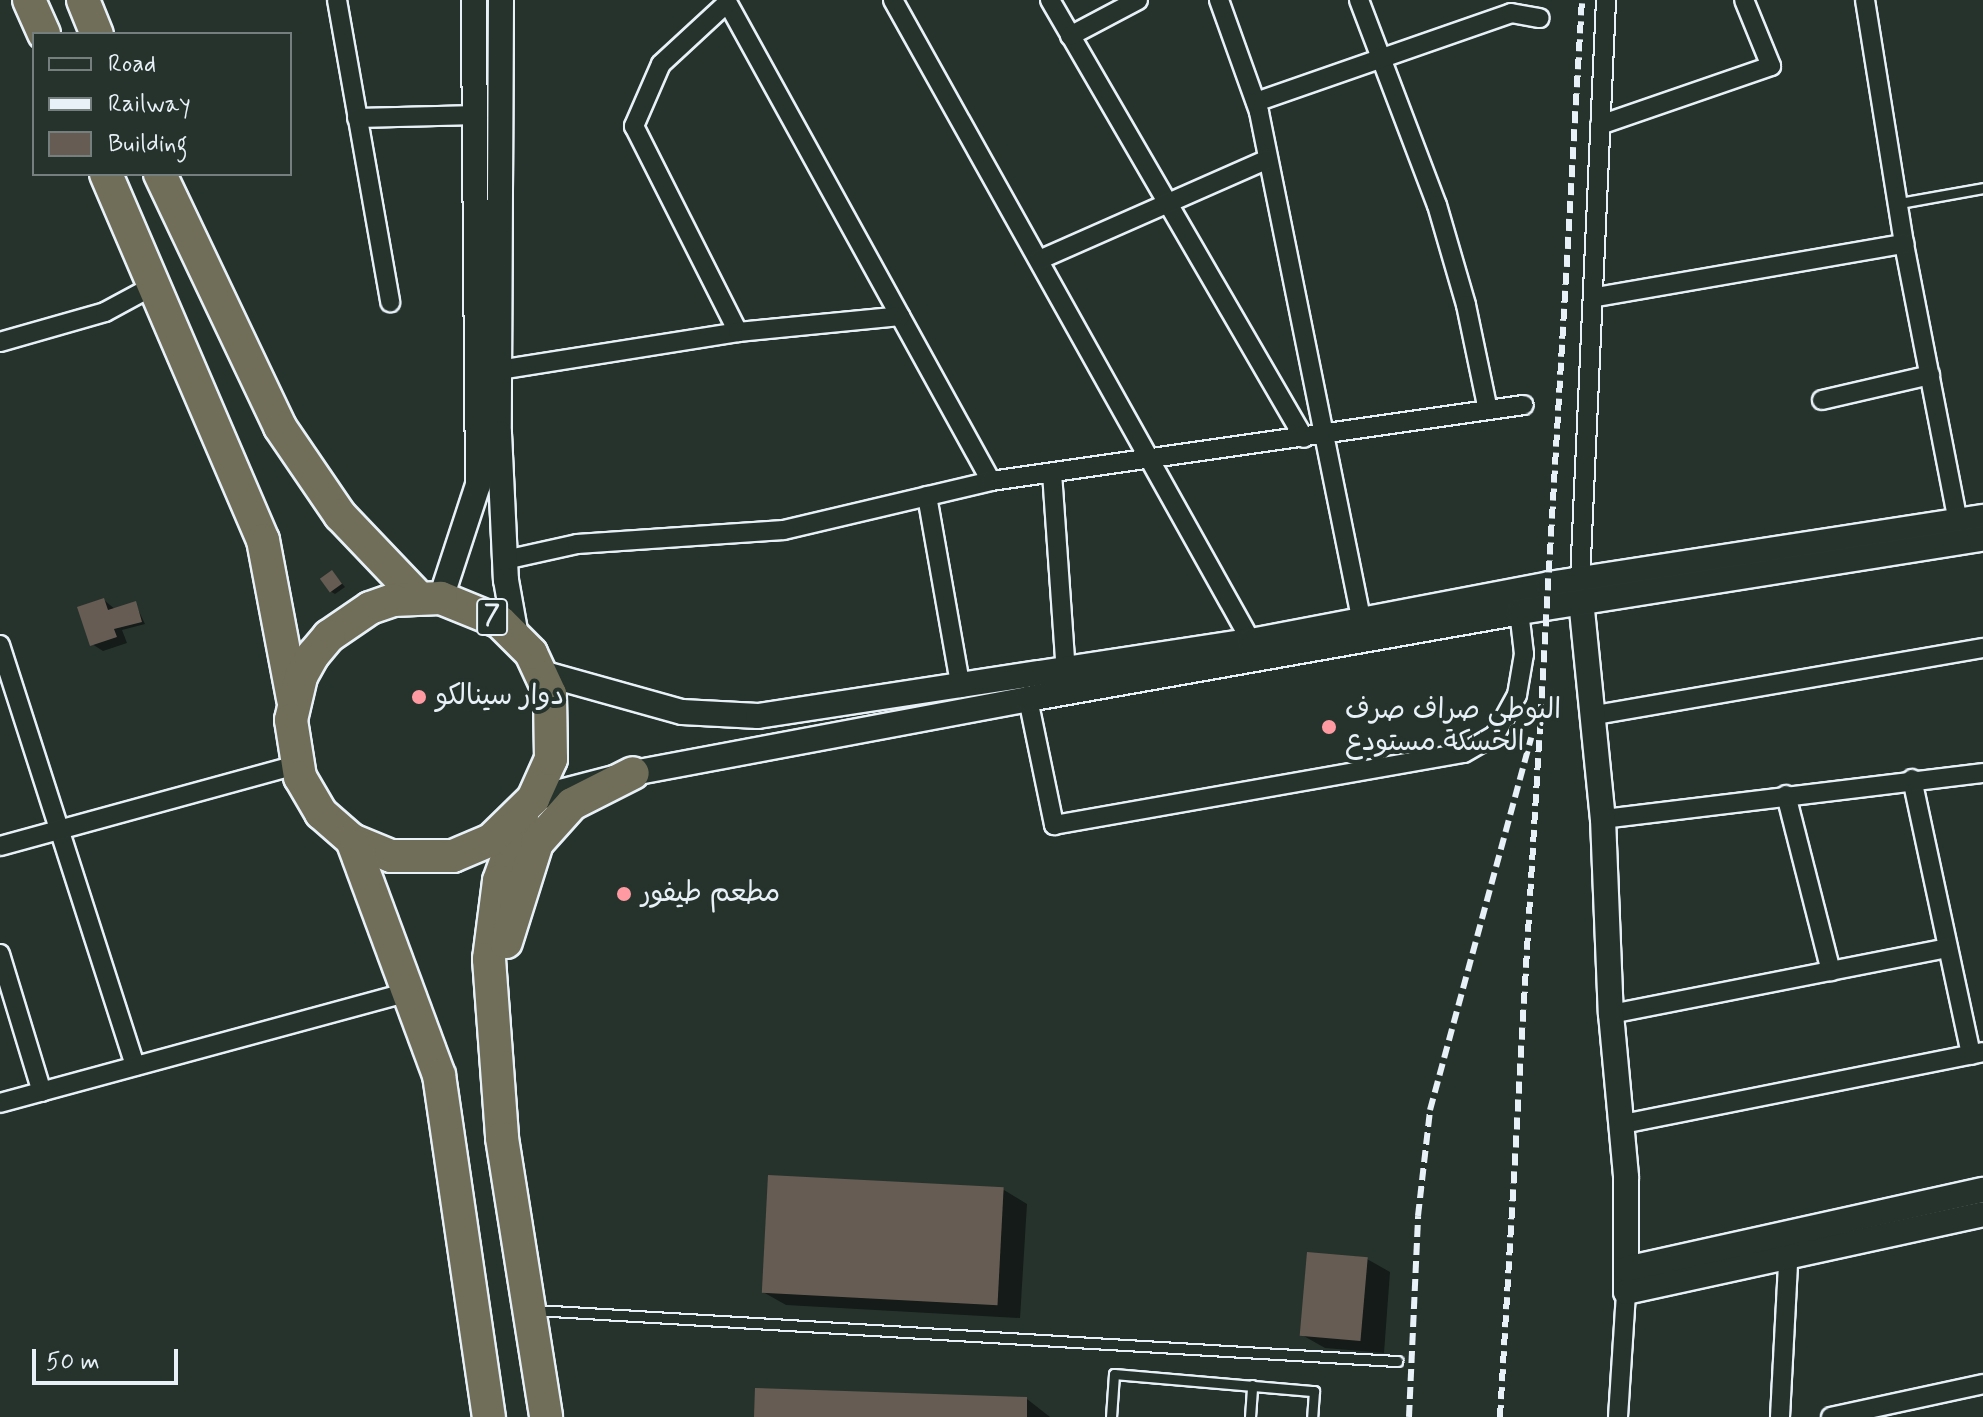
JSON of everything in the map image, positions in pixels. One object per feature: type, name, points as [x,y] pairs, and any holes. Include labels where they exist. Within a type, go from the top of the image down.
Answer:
[{"type":"highway","points":[[29,0],[43,32]]},
{"type":"highway","points":[[83,0],[96,32]]},
{"type":"highway","points":[[107,176],[263,540],[294,701]]},
{"type":"highway","name":"7","points":[[161,176],[280,427],[340,515],[429,598],[481,611],[516,636],[542,673],[554,737],[499,881],[489,959],[502,1138],[546,1417]]},
{"type":"highway","points":[[429,598],[370,608],[329,636],[301,677],[294,701],[291,739],[296,765],[321,813],[352,840],[391,856],[453,856],[491,840],[528,806]]},
{"type":"highway","points":[[502,1138],[503,950],[537,843],[572,804],[633,773]]},
{"type":"highway","points":[[352,840],[439,1075],[489,1417]]},
{"type":"street","points":[[337,0],[390,302]]},
{"type":"street","points":[[429,598],[478,485],[478,115],[474,0]]},
{"type":"street","points":[[501,0],[499,370],[505,560],[516,636]]},
{"type":"street","points":[[893,0],[1251,641]]},
{"type":"street","points":[[1050,0],[1167,204],[1312,437]]},
{"type":"street","points":[[1070,36],[1138,0]]},
{"type":"street","points":[[1219,0],[1256,102],[1268,159],[1312,437],[1361,618]]},
{"type":"street","points":[[1359,0],[1437,205],[1466,305],[1488,410]]},
{"type":"street","points":[[1606,0],[1596,297],[1580,591],[1595,715],[1603,819],[1611,1014],[1623,1124],[1626,1280],[1618,1417]]},
{"type":"street","points":[[1600,125],[1771,66],[1744,0]]},
{"type":"street","points":[[1865,0],[1900,203],[1904,244],[1958,521]]},
{"type":"street","points":[[738,332],[634,126],[661,64],[727,2],[991,481]]},
{"type":"street","points":[[1256,102],[1381,57],[1508,6],[1540,18]]},
{"type":"street","points":[[357,118],[478,115]]},
{"type":"street","points":[[1039,260],[1268,159]]},
{"type":"street","points":[[1596,297],[1904,244]]},
{"type":"street","points":[[0,342],[105,312],[155,285]]},
{"type":"street","points":[[499,370],[738,332],[900,316]]},
{"type":"street","points":[[1822,400],[1930,375]]},
{"type":"street","points":[[505,560],[577,544],[784,530],[991,481],[1524,405]]},
{"type":"street","points":[[1052,473],[1066,671]]},
{"type":"street","points":[[927,496],[961,688]]},
{"type":"street","points":[[528,806],[633,773],[1028,699],[1518,601],[1983,517]]},
{"type":"street","points":[[1580,591],[1983,539]]},
{"type":"street","points":[[542,673],[682,712],[758,716],[961,688],[1251,641],[1361,618],[1518,601]]},
{"type":"street","points":[[1028,699],[1054,825],[1449,756],[1486,743],[1509,714],[1522,675],[1518,601]]},
{"type":"street","points":[[0,645],[135,1066]]},
{"type":"street","points":[[1595,715],[1983,648]]},
{"type":"street","points":[[0,846],[296,765]]},
{"type":"street","points":[[1603,819],[1912,779],[1983,773]]},
{"type":"street","points":[[1623,1124],[1977,1054],[1948,948],[1912,779]]},
{"type":"street","points":[[1786,795],[1831,971]]},
{"type":"street","points":[[1611,1014],[1948,948]]},
{"type":"street","points":[[0,954],[42,1092]]},
{"type":"street","points":[[0,1103],[409,992]]},
{"type":"street","points":[[1789,1245],[1983,1190]]},
{"type":"street","points":[[1626,1280],[1789,1245],[1983,1214]]},
{"type":"street","points":[[1780,1417],[1789,1245]]},
{"type":"street","points":[[1831,1417],[1983,1384]]},
{"type":"lane","points":[[1900,203],[1983,188]]},
{"type":"lane","points":[[528,1310],[1397,1361]]},
{"type":"lane","points":[[1111,1417],[1114,1374],[1314,1391],[1312,1417]]},
{"type":"lane","points":[[1250,1417],[1252,1385]]},
{"type":"building","points":[[332,570],[342,584],[330,593],[320,579]]},
{"type":"building","points":[[104,598],[108,610],[136,601],[142,622],[114,629],[117,637],[90,646],[77,607]]},
{"type":"building","points":[[768,1175],[1004,1187],[998,1305],[762,1293]]},
{"type":"building","points":[[1307,1252],[1368,1257],[1360,1341],[1300,1336]]},
{"type":"building","points":[[755,1388],[1027,1397],[1027,1417],[754,1417]]},
{"type":"railway","points":[[1500,1417],[1582,0]]},
{"type":"railway","points":[[1409,1417],[1418,1216],[1430,1110],[1531,737]]},
{"type":"place","name":"دوار سينالكو","points":[[419,697]]},
{"type":"place","name":"البوطي صراف صرف الحسكة مستودع","points":[[1329,727]]},
{"type":"place","name":"مطعم طيفور","points":[[624,894]]}]
